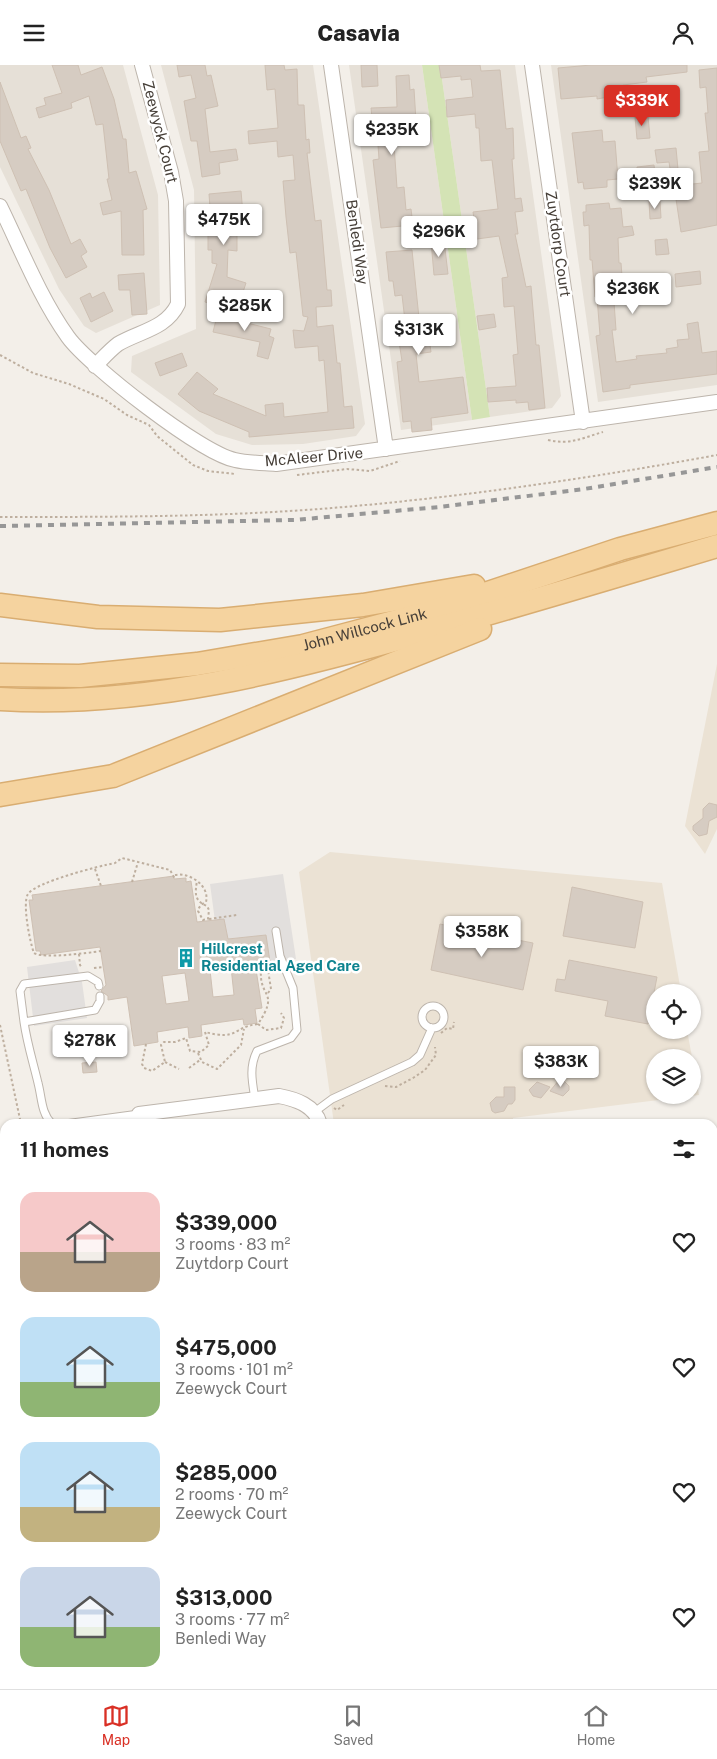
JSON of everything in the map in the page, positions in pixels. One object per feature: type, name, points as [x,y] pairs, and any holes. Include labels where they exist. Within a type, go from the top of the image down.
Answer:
[{"type":"main road","name":"John Willcock Link","points":[[0,675],[80,676],[197,664],[303,646],[428,613],[620,549],[717,523]]},
{"type":"main road","name":"John Willcock Link","points":[[0,699],[42,702],[131,696],[229,681],[362,649],[717,546]]},
{"type":"main road","points":[[1,605],[98,617],[220,620],[363,605],[489,583],[620,549]]},
{"type":"main road","points":[[4,796],[113,776],[513,616],[683,556]]},
{"type":"street","name":"Zeewyck Court","points":[[95,366],[117,345],[162,324],[172,316],[178,304],[176,201],[171,172],[142,65]]},
{"type":"street","name":"Benledi Way","points":[[331,65],[386,449]]},
{"type":"street","name":"Zuytdorp Court","points":[[532,65],[583,422]]},
{"type":"street","name":"McAleer Drive","points":[[0,206],[48,303],[69,337],[95,366],[203,447],[234,460],[276,464],[717,402]]},
{"type":"street","points":[[134,1119],[279,1096],[297,1100],[317,1118]]},
{"type":"lane","points":[[255,1099],[251,1071],[252,1061],[257,1051],[291,1039],[297,1030],[293,988],[283,968],[276,931]]},
{"type":"lane","points":[[47,1119],[30,1059],[20,991],[24,984],[88,976],[98,982],[99,986]]},
{"type":"lane","points":[[24,1021],[95,1010],[100,1001],[100,996]]},
{"type":"lane","points":[[317,1118],[332,1099],[412,1063],[420,1055],[432,1028]]},
{"type":"path","points":[[0,355],[33,373],[69,384],[104,399],[128,415],[148,425],[157,436],[193,465],[208,471],[243,474]]},
{"type":"path","points":[[546,439],[562,443],[573,442],[607,431]]},
{"type":"path","points":[[0,517],[150,517],[354,506],[577,480],[717,455]]},
{"type":"path","points":[[288,475],[347,469],[370,471],[402,460]]},
{"type":"path","points":[[101,951],[79,954],[56,954],[44,957],[34,953],[32,939],[26,924],[28,915],[25,901],[28,893],[48,882],[115,863],[122,857],[170,870],[175,875],[175,879]]},
{"type":"path","points":[[132,882],[138,862]]},
{"type":"path","points":[[95,868],[101,886]]},
{"type":"path","points":[[175,875],[182,874],[205,887],[208,895],[206,902],[202,904],[198,911],[203,920],[236,915]]},
{"type":"path","points":[[196,881],[196,897],[202,904],[207,906],[209,910],[208,919]]},
{"type":"path","points":[[79,954],[80,965]]},
{"type":"path","points":[[264,962],[265,969]]},
{"type":"path","points":[[265,969],[283,968]]},
{"type":"path","points":[[265,969],[261,971],[260,978],[268,993]]},
{"type":"path","points":[[258,1024],[267,1008],[268,993],[271,989],[268,970]]},
{"type":"path","points":[[267,1008],[271,1009]]},
{"type":"path","points":[[202,1031],[222,1037],[231,1036],[244,1029],[247,1025],[258,1024],[266,1030],[281,1027],[284,1024],[284,1018],[281,1013]]},
{"type":"path","points":[[453,1029],[454,1022]]},
{"type":"path","points":[[0,1025],[20,1119]]},
{"type":"path","points":[[198,1052],[200,1060],[217,1069],[241,1045],[244,1029]]},
{"type":"path","points":[[186,1038],[190,1051],[198,1052],[209,1045],[205,1032]]},
{"type":"path","points":[[165,1062],[161,1045],[164,1042],[175,1042],[189,1035]]},
{"type":"path","points":[[146,1044],[142,1064],[144,1069],[152,1071],[165,1062]]},
{"type":"path","points":[[189,1068],[200,1060]]},
{"type":"path","points":[[165,1062],[179,1069]]},
{"type":"shaded area","points":[[0,65],[123,65],[158,195],[160,305],[96,333],[84,326],[59,289],[0,167]]},
{"type":"shaded area","points":[[161,65],[313,65],[365,424],[356,436],[303,444],[252,445],[216,434],[131,372],[132,356],[196,329],[194,190]]},
{"type":"shaded area","points":[[349,65],[422,65],[472,420],[401,430]]},
{"type":"shaded area","points":[[440,65],[515,65],[561,396],[552,408],[490,417]]},
{"type":"shaded area","points":[[551,65],[717,65],[717,385],[598,402]]},
{"type":"shaded area","points":[[717,664],[717,829],[705,854],[685,826]]},
{"type":"shaded area","points":[[330,852],[662,883],[680,984],[646,984],[646,1039],[689,1039],[691,1049],[646,1049],[646,1102],[513,1119],[333,1119],[299,872]]},
{"type":"shaded area","points":[[283,874],[296,959],[270,962],[266,935],[228,939],[224,920],[215,921],[210,884]]},
{"type":"shaded area","points":[[75,960],[82,982],[87,1018],[34,1026],[27,967]]},
{"type":"green space","points":[[422,65],[440,65],[490,417],[472,420]]},
{"type":"building","points":[[52,65],[78,65],[81,75],[102,67],[114,99],[123,139],[126,139],[129,173],[136,171],[147,209],[143,210],[144,255],[122,255],[121,211],[103,215],[100,203],[112,200],[107,179],[109,179],[103,124],[96,125],[89,96],[71,103],[72,108],[39,118],[36,108],[46,105],[44,98],[62,93]]},
{"type":"building","points":[[177,65],[205,65],[207,76],[211,75],[218,106],[205,109],[210,152],[236,149],[238,160],[219,163],[220,174],[202,177],[197,141],[191,141],[184,101],[196,98],[191,75],[179,77]]},
{"type":"building","points":[[265,65],[284,65],[285,70],[297,69],[298,105],[304,105],[306,140],[309,139],[310,153],[307,153],[315,221],[321,220],[327,290],[331,290],[332,306],[316,307],[317,327],[333,325],[337,363],[340,363],[344,407],[352,406],[354,428],[249,437],[249,432],[199,411],[178,394],[197,372],[218,389],[213,394],[266,416],[265,405],[283,403],[284,417],[328,412],[324,360],[319,361],[318,346],[295,348],[293,330],[304,331],[308,317],[303,316],[296,252],[290,253],[286,217],[283,181],[295,180],[293,155],[278,157],[277,141],[249,144],[248,131],[278,128],[275,89],[267,90]]},
{"type":"building","points":[[361,65],[377,65],[378,86],[362,87]]},
{"type":"building","points":[[439,65],[480,65],[481,71],[500,70],[506,129],[513,128],[514,159],[512,159],[515,199],[521,198],[523,211],[515,212],[518,234],[515,234],[526,287],[531,286],[536,345],[539,345],[545,408],[529,410],[528,402],[516,403],[516,400],[488,402],[487,388],[516,386],[513,355],[518,354],[514,306],[504,307],[502,278],[508,277],[499,236],[477,239],[473,212],[498,209],[492,160],[481,161],[479,128],[476,128],[475,114],[447,117],[446,100],[473,97],[471,79],[461,80],[461,76],[441,78]]},
{"type":"building","points":[[591,65],[687,65],[687,72],[646,77],[647,82],[623,85],[623,93],[614,94],[614,96],[597,99],[597,96],[561,99],[558,68]]},
{"type":"building","points":[[717,68],[717,225],[681,232],[674,186],[702,183],[699,152],[709,151],[705,113],[708,113],[706,87],[700,88],[699,70]]},
{"type":"building","points":[[409,75],[410,90],[414,89],[416,121],[394,123],[393,130],[397,188],[404,187],[406,210],[411,209],[413,225],[381,228],[373,160],[379,159],[377,131],[371,132],[371,108],[397,107],[396,76]]},
{"type":"building","points":[[0,82],[21,138],[26,136],[31,148],[28,149],[49,190],[71,244],[80,239],[87,252],[81,256],[87,267],[66,278],[50,248],[26,189],[21,191],[0,141]]},
{"type":"building","points":[[648,116],[650,138],[637,139],[635,117]]},
{"type":"building","points":[[602,130],[603,142],[615,141],[618,179],[607,180],[607,187],[584,189],[583,182],[578,183],[572,133]]},
{"type":"building","points":[[676,148],[679,180],[672,181],[669,162],[657,163],[655,150]]},
{"type":"building","points":[[654,165],[656,183],[638,184],[637,167]]},
{"type":"building","points":[[241,191],[243,214],[237,215],[237,251],[228,250],[227,277],[246,283],[241,298],[230,294],[226,308],[205,302],[217,264],[212,263],[212,250],[208,250],[208,234],[212,234],[209,194]]},
{"type":"building","points":[[649,201],[660,201],[661,218],[650,219]]},
{"type":"building","points":[[609,203],[610,209],[621,208],[623,227],[632,226],[634,235],[618,238],[619,263],[621,263],[622,276],[616,277],[617,287],[613,288],[616,330],[612,330],[616,362],[637,359],[636,356],[667,353],[666,349],[678,347],[677,340],[689,339],[687,324],[698,322],[702,353],[717,351],[717,374],[630,385],[630,388],[603,392],[596,336],[600,335],[597,297],[595,297],[592,260],[590,260],[589,225],[584,226],[583,212],[586,212],[586,205]]},
{"type":"building","points":[[667,239],[669,254],[656,255],[655,240]]},
{"type":"building","points":[[444,240],[448,274],[434,275],[431,241]]},
{"type":"building","points":[[412,250],[419,318],[426,317],[431,352],[416,354],[419,382],[463,377],[468,413],[431,418],[432,430],[412,432],[411,421],[403,422],[397,362],[402,361],[396,322],[405,321],[402,295],[395,296],[393,281],[389,281],[386,252]]},
{"type":"building","points":[[700,271],[701,284],[676,287],[675,274]]},
{"type":"building","points":[[144,273],[147,314],[132,315],[130,290],[119,290],[118,275]]},
{"type":"building","points":[[104,292],[113,311],[91,322],[80,298],[90,293],[92,298]]},
{"type":"building","points":[[218,312],[248,318],[247,323],[271,329],[269,336],[274,338],[268,359],[257,356],[260,342],[213,332]]},
{"type":"building","points":[[494,314],[496,327],[479,330],[477,316]]},
{"type":"building","points":[[182,353],[187,366],[160,376],[155,363]]},
{"type":"building","points":[[709,803],[717,805],[717,817],[709,821],[707,834],[699,836],[693,830],[693,826],[703,818],[703,809]]},
{"type":"building","name":"Hillcrest Residential Aged Care","points":[[174,876],[174,879],[186,878],[186,882],[191,881],[197,922],[224,919],[228,939],[266,935],[270,962],[255,963],[262,1008],[255,1009],[257,1023],[244,1025],[243,1019],[201,1025],[202,1036],[189,1038],[188,1027],[157,1032],[158,1042],[134,1046],[127,997],[108,1000],[108,996],[101,991],[106,985],[100,947],[41,955],[40,951],[36,951],[29,900],[33,900],[32,895]],"holes":[[[231,967],[234,995],[213,997],[210,970]],[[185,973],[189,1001],[166,1004],[162,976]]]},
{"type":"building","points":[[572,887],[643,902],[635,948],[563,936]]},
{"type":"building","points":[[440,924],[466,930],[465,937],[491,942],[492,935],[533,943],[523,990],[431,970]]},
{"type":"building","points":[[569,960],[657,977],[656,984],[646,984],[646,1024],[605,1016],[608,1001],[555,991],[557,979],[565,980]]},
{"type":"building","points":[[96,1062],[97,1072],[83,1073],[82,1063]]},
{"type":"building","points":[[559,1080],[563,1080],[569,1086],[569,1090],[563,1096],[550,1091]]},
{"type":"building","points":[[537,1082],[550,1087],[541,1098],[533,1096],[529,1090]]},
{"type":"building","points":[[504,1087],[515,1087],[515,1100],[512,1104],[508,1104],[504,1111],[495,1113],[492,1111],[490,1103],[496,1097],[504,1097]]},
{"type":"railway","points":[[0,526],[294,520],[439,507],[584,489],[717,467]]},
{"type":"place","name":"Hillcrest Residential Aged Care","points":[[186,958]]}]
